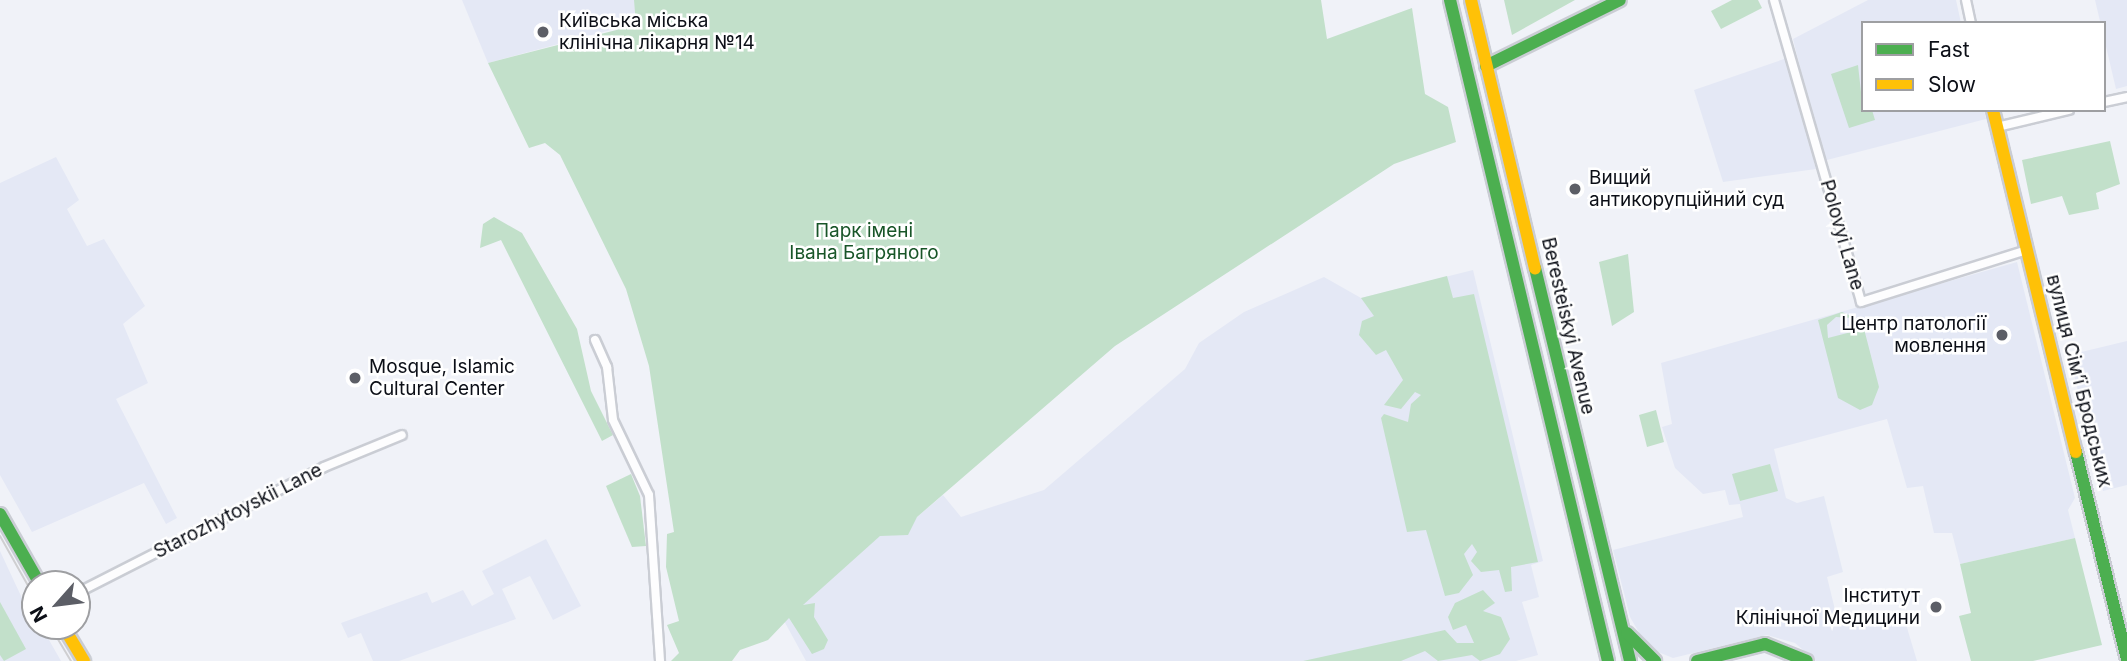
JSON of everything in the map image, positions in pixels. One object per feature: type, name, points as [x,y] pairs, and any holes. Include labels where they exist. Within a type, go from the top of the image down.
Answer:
[{"type":"main road","name":"Beresteiskyi Avenue","points":[[1450,0],[1608,661]]},
{"type":"main road","name":"Beresteiskyi Avenue","points":[[1471,0],[1630,661]]},
{"type":"main road","points":[[1486,66],[1620,0]]},
{"type":"main road","name":"вулиця Сімʼї Бродських","points":[[1993,112],[2127,660]]},
{"type":"main road","points":[[0,514],[32,570]]},
{"type":"main road","points":[[1620,620],[1655,661]]},
{"type":"main road","points":[[71,640],[84,661]]},
{"type":"main road","points":[[1696,661],[1765,644],[1807,661]]},
{"type":"street","name":"Polovyi Lane","points":[[1774,0],[1861,302],[2026,250]]},
{"type":"street","points":[[1966,0],[1971,21]]},
{"type":"street","points":[[2106,102],[2127,97]]},
{"type":"street","points":[[1997,127],[2061,112]]},
{"type":"street","points":[[595,340],[607,367],[613,420],[649,495],[660,661]]},
{"type":"street","name":"Starozhytoyskii Lane","points":[[91,586],[324,467],[402,435]]},
{"type":"shaded area","name":"Київська міська клінічна лікарня №14","points":[[462,0],[722,0],[488,63]]},
{"type":"shaded area","points":[[1868,0],[1956,0],[1961,21],[1861,21],[1861,112],[1984,112],[1986,119],[1823,161],[1793,39]]},
{"type":"shaded area","points":[[2095,0],[2127,0],[2127,86],[2116,89],[2106,47],[2106,21],[2100,21]]},
{"type":"shaded area","points":[[1787,58],[1816,169],[1723,182],[1694,90]]},
{"type":"shaded area","points":[[56,157],[79,200],[67,209],[87,246],[104,239],[145,306],[123,324],[148,383],[116,399],[177,518],[166,524],[144,483],[32,532],[0,475],[0,183]]},
{"type":"shaded area","points":[[2017,262],[2075,498],[2068,510],[2075,538],[1960,564],[1952,533],[1934,533],[1923,486],[1907,488],[1887,419],[1774,449],[1786,498],[1797,503],[1824,496],[1843,572],[1827,577],[1839,626],[1902,611],[1917,661],[1816,661],[1795,643],[1767,635],[1673,658],[1648,648],[1630,617],[1613,550],[1743,517],[1740,504],[1729,505],[1725,490],[1703,494],[1675,468],[1662,427],[1672,424],[1661,363]]},
{"type":"shaded area","points":[[1473,270],[1543,561],[1531,565],[1539,597],[1522,602],[1538,655],[1516,661],[806,661],[783,619],[897,521],[904,528],[943,495],[961,517],[1044,490],[1185,369],[1199,343],[1244,312],[1324,277],[1361,298]]},
{"type":"shaded area","points":[[2127,341],[2127,485],[2103,491],[2069,355]]},
{"type":"shaded area","points":[[546,539],[581,606],[553,620],[530,576],[502,589],[516,619],[399,661],[373,661],[361,633],[348,638],[341,623],[427,592],[432,603],[463,590],[472,606],[494,594],[482,571]]},
{"type":"shaded area","points":[[0,551],[21,596],[21,640],[49,640],[61,661],[0,661]]},
{"type":"green space","name":"Парк імені Івана Багряного","points":[[634,0],[1321,0],[1327,39],[1412,8],[1425,94],[1448,107],[1456,142],[1394,164],[1115,346],[917,517],[908,535],[880,536],[803,605],[815,603],[814,617],[828,640],[824,649],[812,654],[789,618],[768,640],[740,650],[732,661],[671,661],[679,653],[667,625],[679,621],[666,567],[667,534],[674,532],[649,366],[626,289],[560,155],[545,143],[529,148],[488,63],[636,25]]},
{"type":"green space","points":[[1504,0],[1575,0],[1512,35]]},
{"type":"green space","points":[[1732,0],[1758,0],[1762,8],[1721,29],[1711,11]]},
{"type":"green space","points":[[1858,65],[1861,112],[1873,112],[1875,120],[1849,128],[1831,74]]},
{"type":"green space","points":[[2110,141],[2120,184],[2096,193],[2099,209],[2069,215],[2062,196],[2031,204],[2022,160]]},
{"type":"green space","points":[[494,217],[522,233],[577,329],[591,391],[613,435],[602,441],[501,240],[480,248],[483,224]]},
{"type":"green space","points":[[1628,254],[1634,312],[1612,326],[1599,262]]},
{"type":"green space","points":[[1447,276],[1453,298],[1474,294],[1538,562],[1511,567],[1512,591],[1505,592],[1499,570],[1481,572],[1471,561],[1477,552],[1472,544],[1464,554],[1473,575],[1459,593],[1445,596],[1426,530],[1407,532],[1381,418],[1384,414],[1408,422],[1411,404],[1421,395],[1415,392],[1401,409],[1384,405],[1403,380],[1386,350],[1376,355],[1359,335],[1362,321],[1374,316],[1361,298]]},
{"type":"green space","points":[[1842,312],[1862,321],[1879,387],[1872,405],[1860,410],[1838,398],[1818,320]],"holes":[[[1836,317],[1853,318],[1859,330],[1828,338],[1827,325]]]},
{"type":"green space","points":[[1656,410],[1664,442],[1647,447],[1639,415]]},
{"type":"green space","points":[[1770,464],[1778,491],[1740,501],[1732,474]]},
{"type":"green space","points":[[631,474],[640,496],[646,546],[632,547],[606,486]]},
{"type":"green space","points":[[2075,538],[2102,645],[2033,661],[1971,661],[1959,616],[1971,613],[1960,564]]},
{"type":"green space","points":[[1483,590],[1495,603],[1483,611],[1501,617],[1510,639],[1500,654],[1480,661],[1472,655],[1438,661],[1425,651],[1401,661],[1303,661],[1445,630],[1457,643],[1474,643],[1466,625],[1453,630],[1448,617],[1455,603]]},
{"type":"green space","points":[[0,602],[26,649],[4,661],[0,655]]},
{"type":"tram line","points":[[0,536],[21,573]]},
{"type":"tram line","points":[[58,640],[71,661]]},
{"type":"traffic: fast","points":[[1450,0],[1608,661]]},
{"type":"traffic: fast","points":[[1486,66],[1620,0]]},
{"type":"traffic: fast","points":[[1535,268],[1630,661]]},
{"type":"traffic: fast","points":[[2076,452],[2127,660]]},
{"type":"traffic: fast","points":[[0,514],[32,570]]},
{"type":"traffic: fast","points":[[1627,633],[1655,661]]},
{"type":"traffic: fast","points":[[1697,661],[1765,644],[1807,661]]},
{"type":"traffic: slow","points":[[1471,0],[1535,268]]},
{"type":"traffic: slow","points":[[1993,112],[2076,452]]},
{"type":"traffic: slow","points":[[71,640],[84,661]]},
{"type":"place","name":"Київська міська клінічна лікарня №14","points":[[543,32]]},
{"type":"place","name":"Вищий антикорупційний суд","points":[[1575,189]]},
{"type":"place","name":"Центр патології мовлення","points":[[2002,335]]},
{"type":"place","name":"Mosque, Islamic Cultural Center","points":[[355,378]]},
{"type":"place","name":"Інститут Клінічної Медицини","points":[[1936,607]]}]
